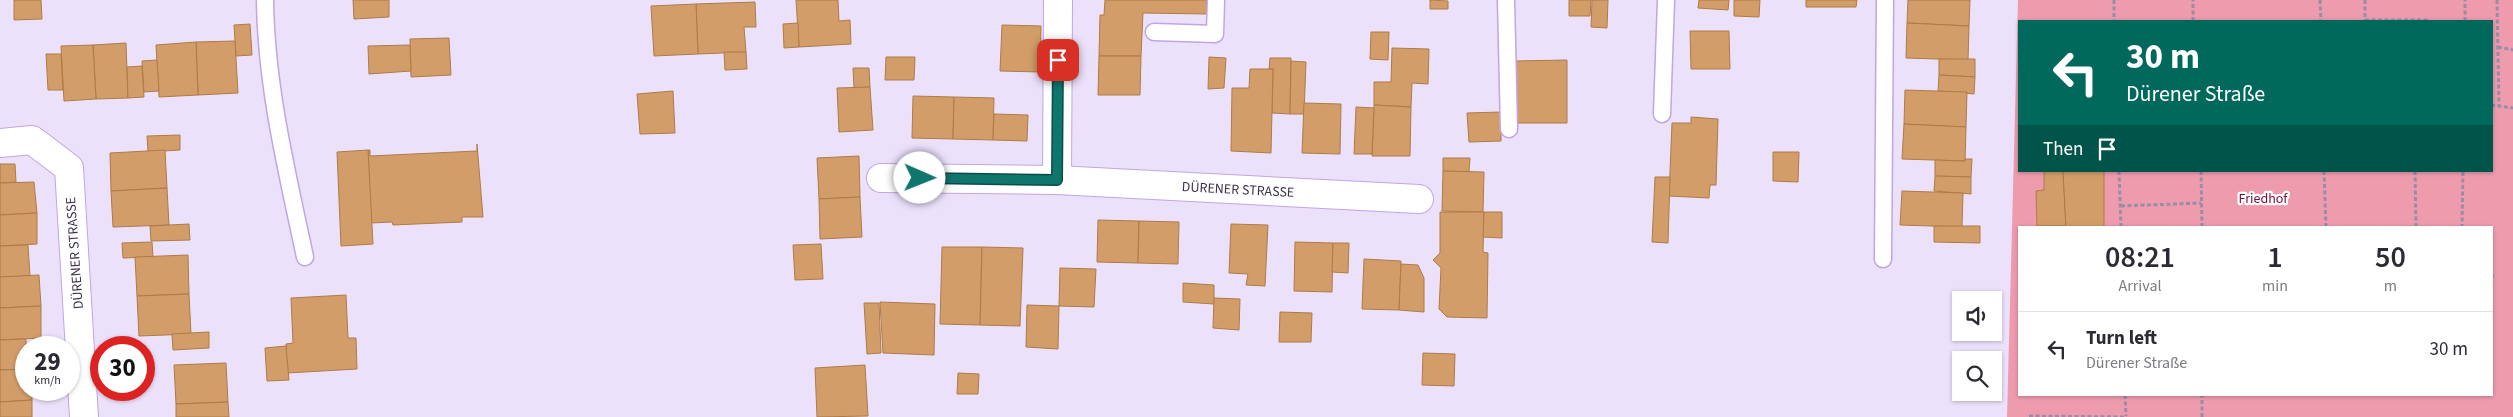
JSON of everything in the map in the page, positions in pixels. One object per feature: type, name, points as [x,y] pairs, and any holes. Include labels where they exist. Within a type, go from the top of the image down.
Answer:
[{"type":"street","points":[[1057,180],[1058,0]]},
{"type":"street","name":"DÜRENER STRASSE","points":[[0,143],[32,140],[69,168],[84,417]]},
{"type":"street","name":"DÜRENER STRASSE","points":[[881,178],[1057,180],[1419,199]]},
{"type":"lane","points":[[265,0],[265,36],[278,128],[305,257]]},
{"type":"lane","points":[[1154,32],[1215,34],[1216,0]]},
{"type":"lane","points":[[1506,0],[1509,129]]},
{"type":"lane","points":[[1662,114],[1666,0]]},
{"type":"lane","points":[[1883,259],[1885,0]]},
{"type":"path","points":[[2114,0],[2114,20]]},
{"type":"path","points":[[2192,0],[2192,20]]},
{"type":"path","points":[[2320,0],[2321,20]]},
{"type":"path","points":[[2365,0],[2365,20]]},
{"type":"path","points":[[2465,0],[2465,20]]},
{"type":"path","points":[[2497,0],[2498,105]]},
{"type":"path","points":[[2498,47],[2513,50]]},
{"type":"path","points":[[2493,104],[2513,108]]},
{"type":"path","points":[[2119,172],[2121,226]]},
{"type":"path","points":[[2201,172],[2202,226]]},
{"type":"path","points":[[2324,172],[2326,226]]},
{"type":"path","points":[[2415,172],[2416,226]]},
{"type":"path","points":[[2462,226],[2463,172]]},
{"type":"path","points":[[2121,206],[2201,203]]},
{"type":"path","points":[[2029,416],[2126,417],[2125,396]]},
{"type":"path","points":[[2202,396],[2202,417]]},
{"type":"green space","name":"Friedhof","points":[[2018,0],[2513,0],[2513,417],[2007,417]]},
{"type":"building","points":[[14,0],[41,0],[42,19],[14,20]]},
{"type":"building","points":[[353,0],[389,0],[389,17],[354,19]]},
{"type":"building","points":[[796,0],[838,0],[839,21],[850,20],[851,44],[799,47]]},
{"type":"building","points":[[1105,0],[1207,0],[1207,14],[1143,13],[1141,56],[1099,56],[1100,15],[1104,15]]},
{"type":"building","points":[[1430,0],[1448,1],[1448,9],[1430,9]]},
{"type":"building","points":[[1569,0],[1591,0],[1590,16],[1569,16]]},
{"type":"building","points":[[1592,0],[1608,0],[1607,28],[1591,27]]},
{"type":"building","points":[[1699,0],[1729,0],[1728,10],[1698,8]]},
{"type":"building","points":[[1734,0],[1760,0],[1759,17],[1734,16]]},
{"type":"building","points":[[1806,0],[1857,0],[1856,7],[1806,7]]},
{"type":"building","points":[[1908,0],[1970,0],[1969,26],[1907,23]]},
{"type":"building","points":[[755,2],[756,27],[744,27],[746,52],[698,54],[696,4]]},
{"type":"building","points":[[696,4],[698,54],[654,56],[651,6]]},
{"type":"building","points":[[798,23],[799,47],[784,48],[783,24]]},
{"type":"building","points":[[1907,23],[1969,26],[1968,60],[1906,58]]},
{"type":"building","points":[[250,24],[252,55],[236,56],[234,25]]},
{"type":"building","points":[[1002,25],[1041,26],[1040,72],[1000,71]]},
{"type":"building","points":[[1690,31],[1729,31],[1730,69],[1691,69]]},
{"type":"building","points":[[1371,32],[1389,32],[1388,60],[1370,59]]},
{"type":"building","points":[[449,38],[451,75],[411,77],[410,39]]},
{"type":"building","points":[[235,41],[238,93],[198,95],[196,42]]},
{"type":"building","points":[[196,42],[198,95],[159,97],[156,45]]},
{"type":"building","points":[[126,43],[128,98],[96,99],[93,45]]},
{"type":"building","points":[[93,45],[96,99],[64,101],[61,46]]},
{"type":"building","points":[[410,45],[411,71],[369,74],[368,46]]},
{"type":"building","points":[[1392,48],[1429,49],[1428,84],[1412,83],[1411,107],[1374,105],[1374,82],[1391,82]]},
{"type":"building","points":[[724,52],[746,52],[747,69],[725,70]]},
{"type":"building","points":[[46,54],[61,54],[63,90],[48,90]]},
{"type":"building","points":[[1099,56],[1141,56],[1140,95],[1098,95]]},
{"type":"building","points":[[886,57],[915,57],[914,80],[885,80]]},
{"type":"building","points":[[1209,57],[1226,58],[1224,88],[1208,89]]},
{"type":"building","points":[[1270,58],[1291,58],[1290,114],[1272,113],[1273,69],[1269,69]]},
{"type":"building","points":[[1939,59],[1975,59],[1975,77],[1939,75]]},
{"type":"building","points":[[157,60],[159,91],[144,92],[142,61]]},
{"type":"building","points":[[1567,60],[1567,123],[1517,123],[1515,61]]},
{"type":"building","points":[[1291,61],[1306,62],[1304,114],[1290,114]]},
{"type":"building","points":[[142,66],[144,97],[128,98],[127,67]]},
{"type":"building","points":[[853,68],[869,68],[870,87],[854,88]]},
{"type":"building","points":[[1250,69],[1273,69],[1271,153],[1231,151],[1232,88],[1249,88]]},
{"type":"building","points":[[1939,75],[1975,77],[1974,94],[1938,91]]},
{"type":"building","points":[[870,87],[873,130],[839,132],[837,88]]},
{"type":"building","points":[[1905,90],[1967,92],[1966,127],[1904,124]]},
{"type":"building","points":[[673,91],[675,133],[640,134],[637,94]]},
{"type":"building","points":[[913,96],[954,97],[953,139],[912,138]]},
{"type":"building","points":[[954,97],[994,98],[993,140],[953,139]]},
{"type":"building","points":[[1304,103],[1341,104],[1340,154],[1302,153]]},
{"type":"building","points":[[1374,105],[1411,107],[1410,156],[1372,156]]},
{"type":"building","points":[[1356,107],[1374,108],[1372,154],[1354,154]]},
{"type":"building","points":[[1501,112],[1501,141],[1469,142],[1467,113]]},
{"type":"building","points":[[994,114],[1028,115],[1027,141],[993,140]]},
{"type":"building","points":[[1691,117],[1718,119],[1716,185],[1710,185],[1709,198],[1669,196],[1672,123],[1691,123]]},
{"type":"building","points":[[1904,124],[1966,127],[1965,161],[1902,159]]},
{"type":"building","points":[[180,135],[180,150],[148,152],[147,136]]},
{"type":"building","points":[[477,144],[483,217],[462,217],[462,222],[393,225],[392,222],[371,223],[368,150],[370,150],[370,156],[477,151]]},
{"type":"building","points":[[165,150],[167,188],[111,191],[110,153]]},
{"type":"building","points":[[368,150],[373,244],[341,246],[337,152]]},
{"type":"building","points":[[1773,152],[1799,152],[1798,182],[1773,181]]},
{"type":"building","points":[[859,156],[860,197],[819,199],[817,158]]},
{"type":"building","points":[[1443,158],[1470,158],[1469,172],[1443,171]]},
{"type":"building","points":[[1965,159],[1972,159],[1971,177],[1935,176],[1935,160],[1965,161]]},
{"type":"building","points":[[0,164],[15,164],[16,182],[0,183]]},
{"type":"building","points":[[1443,171],[1484,172],[1483,212],[1442,211]]},
{"type":"building","points":[[2044,172],[2063,172],[2066,226],[2037,226],[2036,191],[2044,190]]},
{"type":"building","points":[[2063,172],[2104,172],[2104,226],[2066,226]]},
{"type":"building","points":[[1935,176],[1971,177],[1971,194],[1934,191]]},
{"type":"building","points":[[1655,177],[1670,177],[1668,243],[1652,242]]},
{"type":"building","points":[[34,182],[37,213],[0,215],[0,183]]},
{"type":"building","points":[[167,188],[169,225],[113,227],[111,191]]},
{"type":"building","points":[[1902,191],[1963,193],[1962,227],[1900,225]]},
{"type":"building","points":[[860,197],[862,237],[820,239],[819,199]]},
{"type":"building","points":[[1440,212],[1484,212],[1483,252],[1488,253],[1487,318],[1447,317],[1439,309],[1441,268],[1433,260],[1440,253]]},
{"type":"building","points":[[1484,212],[1502,212],[1502,238],[1483,237]]},
{"type":"building","points":[[37,213],[37,244],[0,246],[0,215]]},
{"type":"building","points":[[1098,220],[1139,221],[1138,263],[1097,262]]},
{"type":"building","points":[[1139,221],[1179,222],[1178,264],[1138,263]]},
{"type":"building","points":[[189,224],[190,240],[151,241],[150,226]]},
{"type":"building","points":[[1231,224],[1268,225],[1265,286],[1246,285],[1248,274],[1229,273]]},
{"type":"building","points":[[1934,226],[1980,226],[1980,243],[1934,242]]},
{"type":"building","points":[[152,242],[153,257],[123,258],[122,243]]},
{"type":"building","points":[[1295,242],[1333,243],[1332,292],[1294,291]]},
{"type":"building","points":[[1333,243],[1349,243],[1348,273],[1332,272]]},
{"type":"building","points":[[821,244],[823,279],[795,280],[793,245]]},
{"type":"building","points":[[28,245],[30,276],[0,277],[0,246]]},
{"type":"building","points":[[942,247],[982,247],[980,325],[940,324]]},
{"type":"building","points":[[982,247],[1023,248],[1020,326],[980,325]]},
{"type":"building","points":[[188,255],[189,294],[137,296],[135,257]]},
{"type":"building","points":[[1364,259],[1401,261],[1399,310],[1362,309]]},
{"type":"building","points":[[1401,264],[1418,265],[1424,278],[1424,312],[1399,310]]},
{"type":"building","points":[[1060,268],[1096,269],[1094,307],[1059,306]]},
{"type":"building","points":[[39,275],[41,306],[0,308],[0,277]]},
{"type":"building","points":[[1183,283],[1214,285],[1214,304],[1183,302]]},
{"type":"building","points":[[189,294],[191,334],[139,336],[137,296]]},
{"type":"building","points":[[346,295],[348,338],[356,338],[357,369],[287,373],[286,344],[293,343],[291,298]]},
{"type":"building","points":[[1214,298],[1240,299],[1239,330],[1213,328]]},
{"type":"building","points":[[880,302],[935,304],[934,355],[883,353]]},
{"type":"building","points":[[864,303],[879,303],[881,353],[867,354]]},
{"type":"building","points":[[1027,305],[1059,306],[1058,349],[1026,347]]},
{"type":"building","points":[[41,306],[41,336],[15,336],[15,339],[0,340],[0,308]]},
{"type":"building","points":[[1280,312],[1312,313],[1311,342],[1279,342]]},
{"type":"building","points":[[209,332],[209,348],[173,350],[172,334]]},
{"type":"building","points":[[15,339],[15,369],[0,370],[0,340]]},
{"type":"building","points":[[286,346],[289,380],[267,381],[265,348]]},
{"type":"building","points":[[1423,353],[1455,354],[1454,386],[1422,385]]},
{"type":"building","points":[[226,363],[228,402],[176,404],[174,365]]},
{"type":"building","points":[[865,365],[868,416],[817,417],[815,368]]},
{"type":"building","points":[[15,369],[16,401],[0,402],[0,370]]},
{"type":"building","points":[[958,373],[979,374],[978,394],[957,394]]},
{"type":"building","points":[[32,401],[32,417],[0,417],[0,402]]},
{"type":"building","points":[[228,402],[229,417],[176,417],[176,404]]},
{"type":"route","points":[[920,178],[1057,180],[1058,60]]}]
